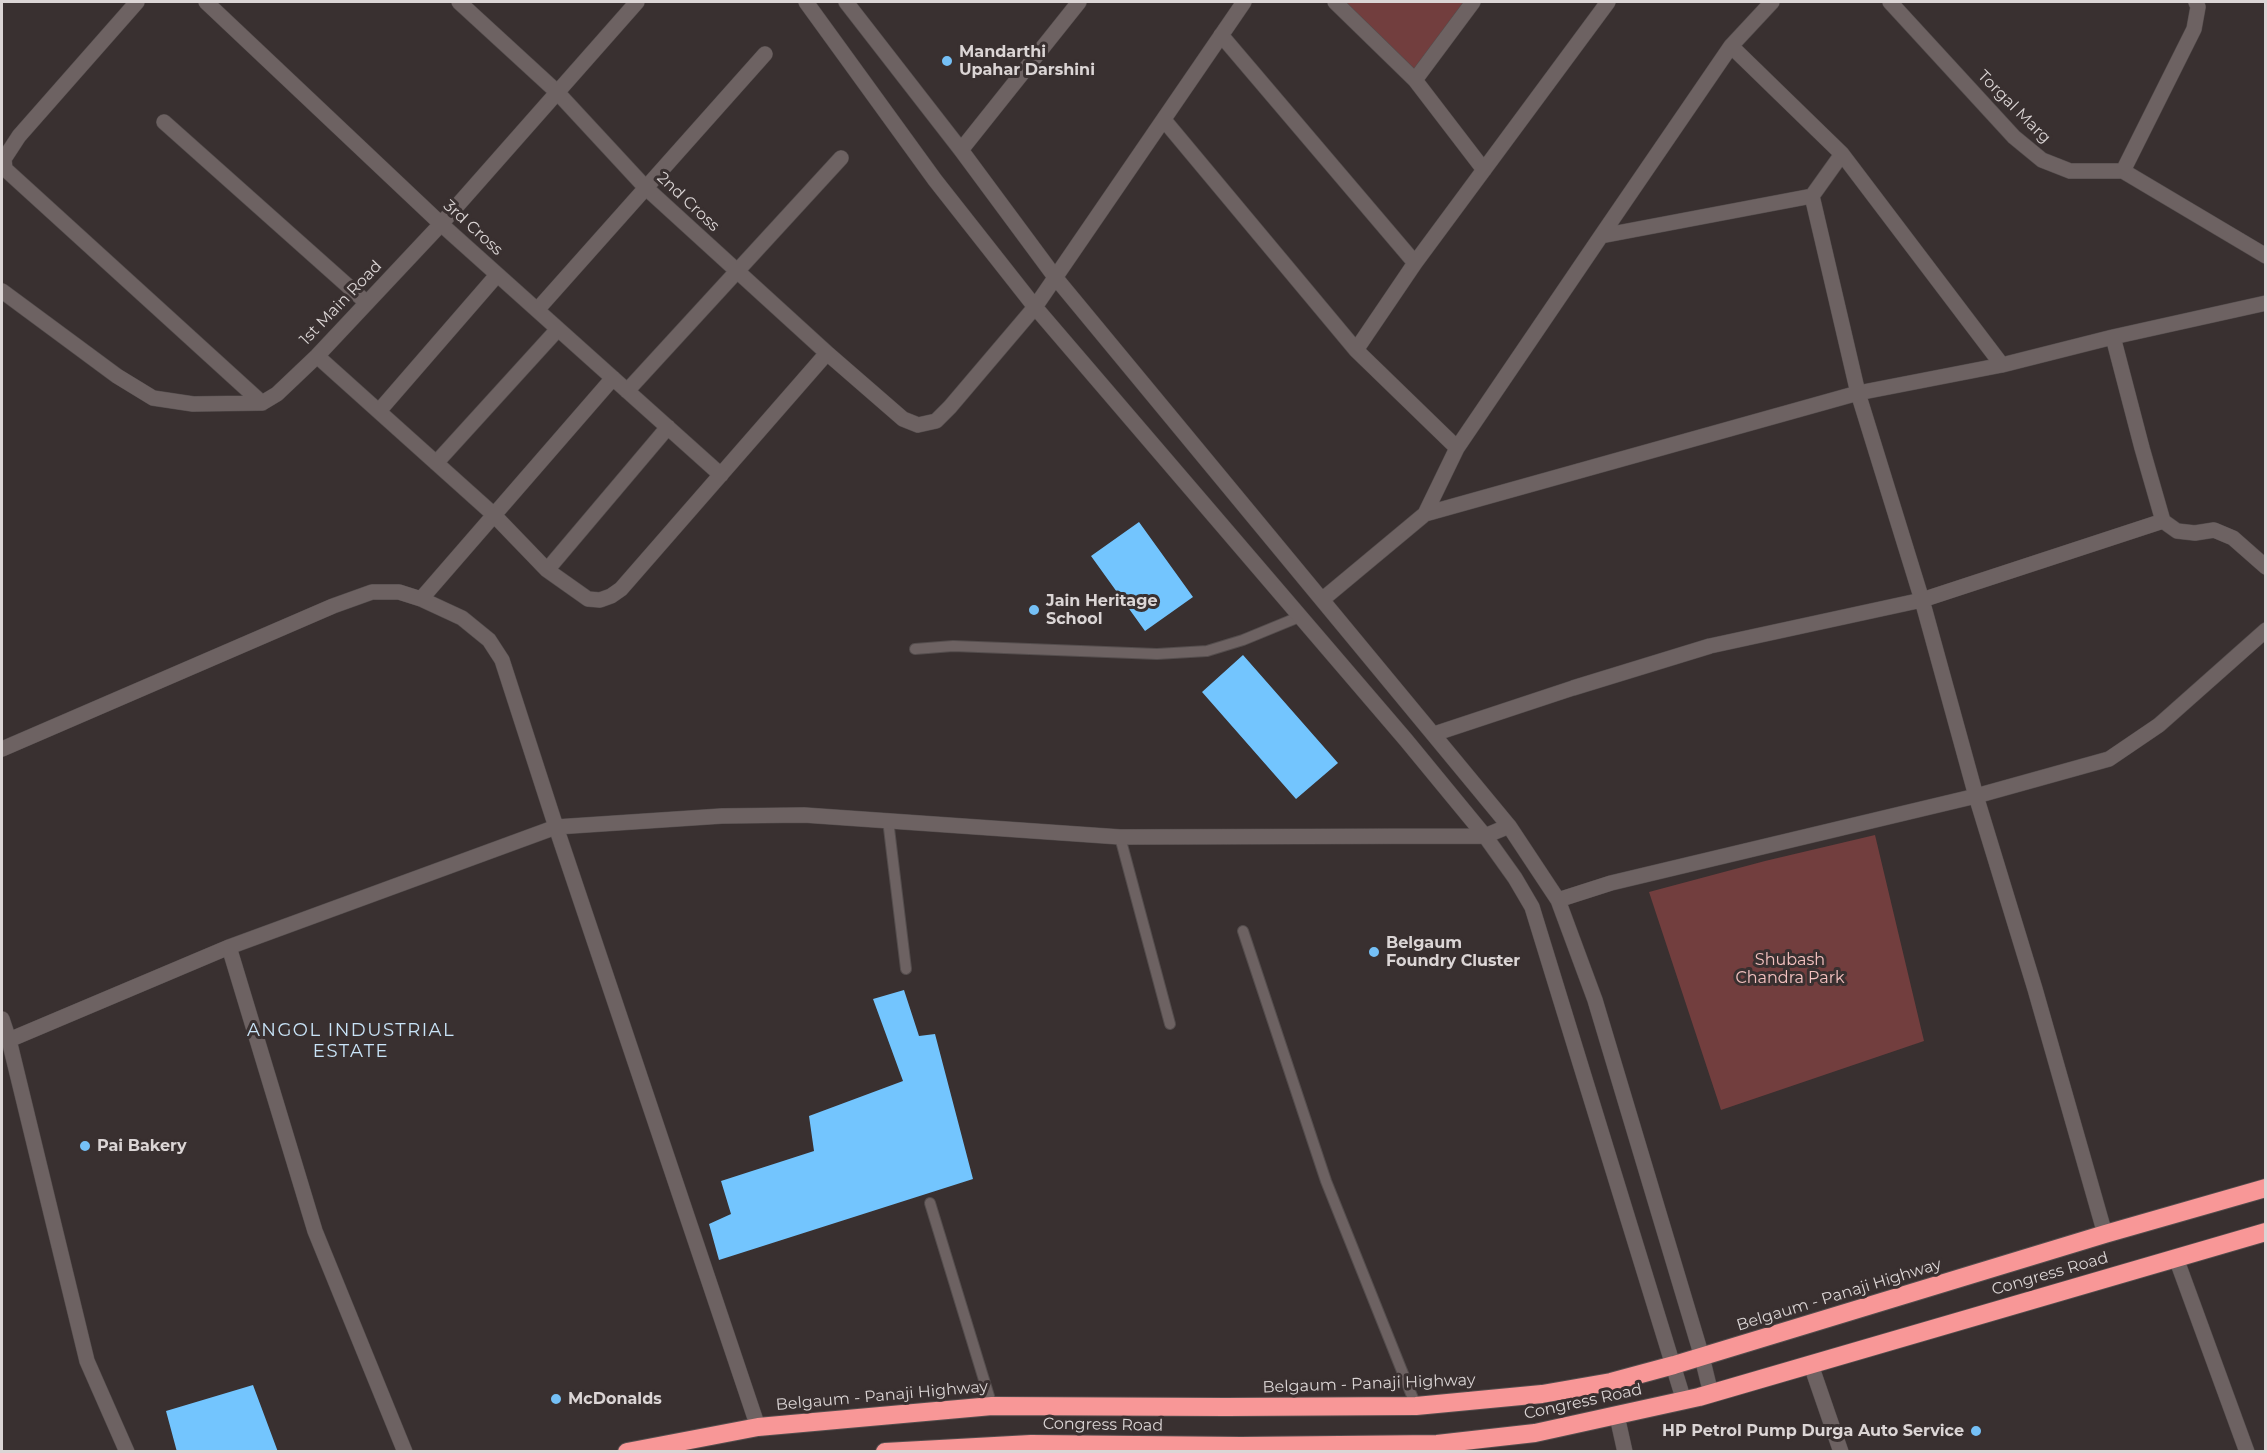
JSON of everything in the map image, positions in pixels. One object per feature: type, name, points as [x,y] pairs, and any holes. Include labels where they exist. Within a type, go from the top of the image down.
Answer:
[{"type":"highway","name":"Belgaum - Panaji Highway","points":[[627,1452],[758,1427],[992,1406],[1416,1406],[1542,1394],[1611,1382],[1674,1365],[2105,1234],[2265,1188]]},
{"type":"highway","name":"Congress Road","points":[[885,1452],[1031,1444],[1241,1446],[1437,1444],[1535,1433],[1711,1394],[2265,1232]]},
{"type":"street","points":[[137,2],[19,136],[4,159],[5,170],[262,404]]},
{"type":"street","name":"3rd Cross","points":[[207,2],[441,224],[721,475]]},
{"type":"street","name":"2nd Cross","points":[[462,2],[557,92],[645,187],[827,353],[903,418],[918,424],[936,421],[1035,307]]},
{"type":"street","name":"1st Main Road","points":[[262,404],[277,394],[317,356],[441,224],[637,2]]},
{"type":"street","points":[[806,2],[935,180],[1035,307],[1406,740],[1485,836],[1515,878],[1532,907],[1684,1401]]},
{"type":"street","points":[[846,2],[961,150],[1055,277],[1509,826],[1558,900],[1595,1000],[1702,1357],[1711,1394]]},
{"type":"street","points":[[1035,307],[1244,2]]},
{"type":"street","points":[[1335,2],[1415,80],[1484,170]]},
{"type":"street","points":[[1415,80],[1473,2]]},
{"type":"street","points":[[1356,350],[1415,263],[1608,2]]},
{"type":"street","points":[[1425,514],[1457,448],[1600,236],[1731,46],[1772,2]]},
{"type":"street","name":"Torgal Marg","points":[[1890,2],[2014,137],[2042,160],[2070,171],[2123,171]]},
{"type":"street","points":[[2196,2],[2198,7],[2194,28],[2123,171],[2265,256]]},
{"type":"street","points":[[961,150],[1070,5]]},
{"type":"street","points":[[1221,35],[1415,263]]},
{"type":"street","points":[[1731,46],[1842,154],[2002,365]]},
{"type":"street","points":[[537,310],[765,54]]},
{"type":"street","points":[[1164,120],[1356,350],[1457,448]]},
{"type":"street","points":[[164,122],[367,303]]},
{"type":"street","points":[[1600,236],[1812,196],[1842,154]]},
{"type":"street","points":[[627,391],[842,158]]},
{"type":"street","points":[[1812,196],[1858,393],[1922,600],[1976,796],[2038,1000],[2105,1234]]},
{"type":"street","points":[[379,411],[497,275]]},
{"type":"street","points":[[2,291],[117,376],[153,398],[193,404],[262,404]]},
{"type":"street","points":[[1323,599],[1425,514],[1858,393],[2002,365],[2265,303]]},
{"type":"street","points":[[436,463],[558,329]]},
{"type":"street","points":[[2113,337],[2163,521],[2177,531],[2195,533],[2214,530],[2233,538],[2265,567]]},
{"type":"street","points":[[317,356],[493,514],[547,570],[588,599],[600,600],[621,589],[827,353]]},
{"type":"street","points":[[421,599],[613,378]]},
{"type":"street","points":[[547,570],[668,427]]},
{"type":"street","points":[[1434,734],[1710,646],[1922,600],[2163,521]]},
{"type":"street","points":[[2,749],[372,592],[399,592],[421,599],[462,618],[489,640],[502,660],[758,1427]]},
{"type":"street","points":[[1558,900],[1623,881],[1976,796],[2109,759],[2159,725],[2265,630]]},
{"type":"street","points":[[9,1040],[229,947],[556,827],[722,816],[804,815],[1120,837],[1485,836],[1509,826]]},
{"type":"street","points":[[229,947],[315,1231],[405,1452]]},
{"type":"street","points":[[2,1019],[87,1361],[127,1452]]},
{"type":"street","points":[[2176,1258],[2247,1452]]},
{"type":"street","points":[[1811,1365],[1841,1452]]},
{"type":"street","points":[[1617,1416],[1625,1452]]},
{"type":"lane","points":[[915,649],[952,646],[1157,654],[1207,651],[1243,640],[1299,617]]},
{"type":"lane","points":[[888,820],[906,969]]},
{"type":"lane","points":[[1120,837],[1170,1024]]},
{"type":"lane","points":[[1243,931],[1326,1182],[1416,1406]]},
{"type":"lane","points":[[930,1203],[992,1406]]},
{"type":"green space","points":[[1342,2],[1465,2],[1414,72]]},
{"type":"green space","name":"Shubash Chandra Park","points":[[1875,835],[1924,1041],[1721,1110],[1649,892]]},
{"type":"building","points":[[1139,522],[1193,597],[1145,631],[1091,556]]},
{"type":"building","points":[[1243,655],[1338,763],[1296,799],[1202,692]]},
{"type":"building","points":[[904,990],[919,1036],[935,1034],[973,1179],[719,1260],[709,1224],[731,1214],[721,1181],[814,1151],[809,1116],[903,1081],[873,999]]},
{"type":"building","points":[[253,1385],[278,1452],[177,1452],[166,1411]]},
{"type":"place","name":"Mandarthi Upahar Darshini","points":[[947,61]]},
{"type":"place","name":"Jain Heritage School","points":[[1034,610]]},
{"type":"place","name":"Belgaum Foundry Cluster","points":[[1374,952]]},
{"type":"place","name":"Pai Bakery","points":[[85,1146]]},
{"type":"place","name":"McDonalds","points":[[556,1399]]},
{"type":"place","name":"HP Petrol Pump Durga Auto Service","points":[[1976,1431]]},
{"type":"district","name":"ANGOL INDUSTRIAL ESTATE","points":[[351,1041]]}]
